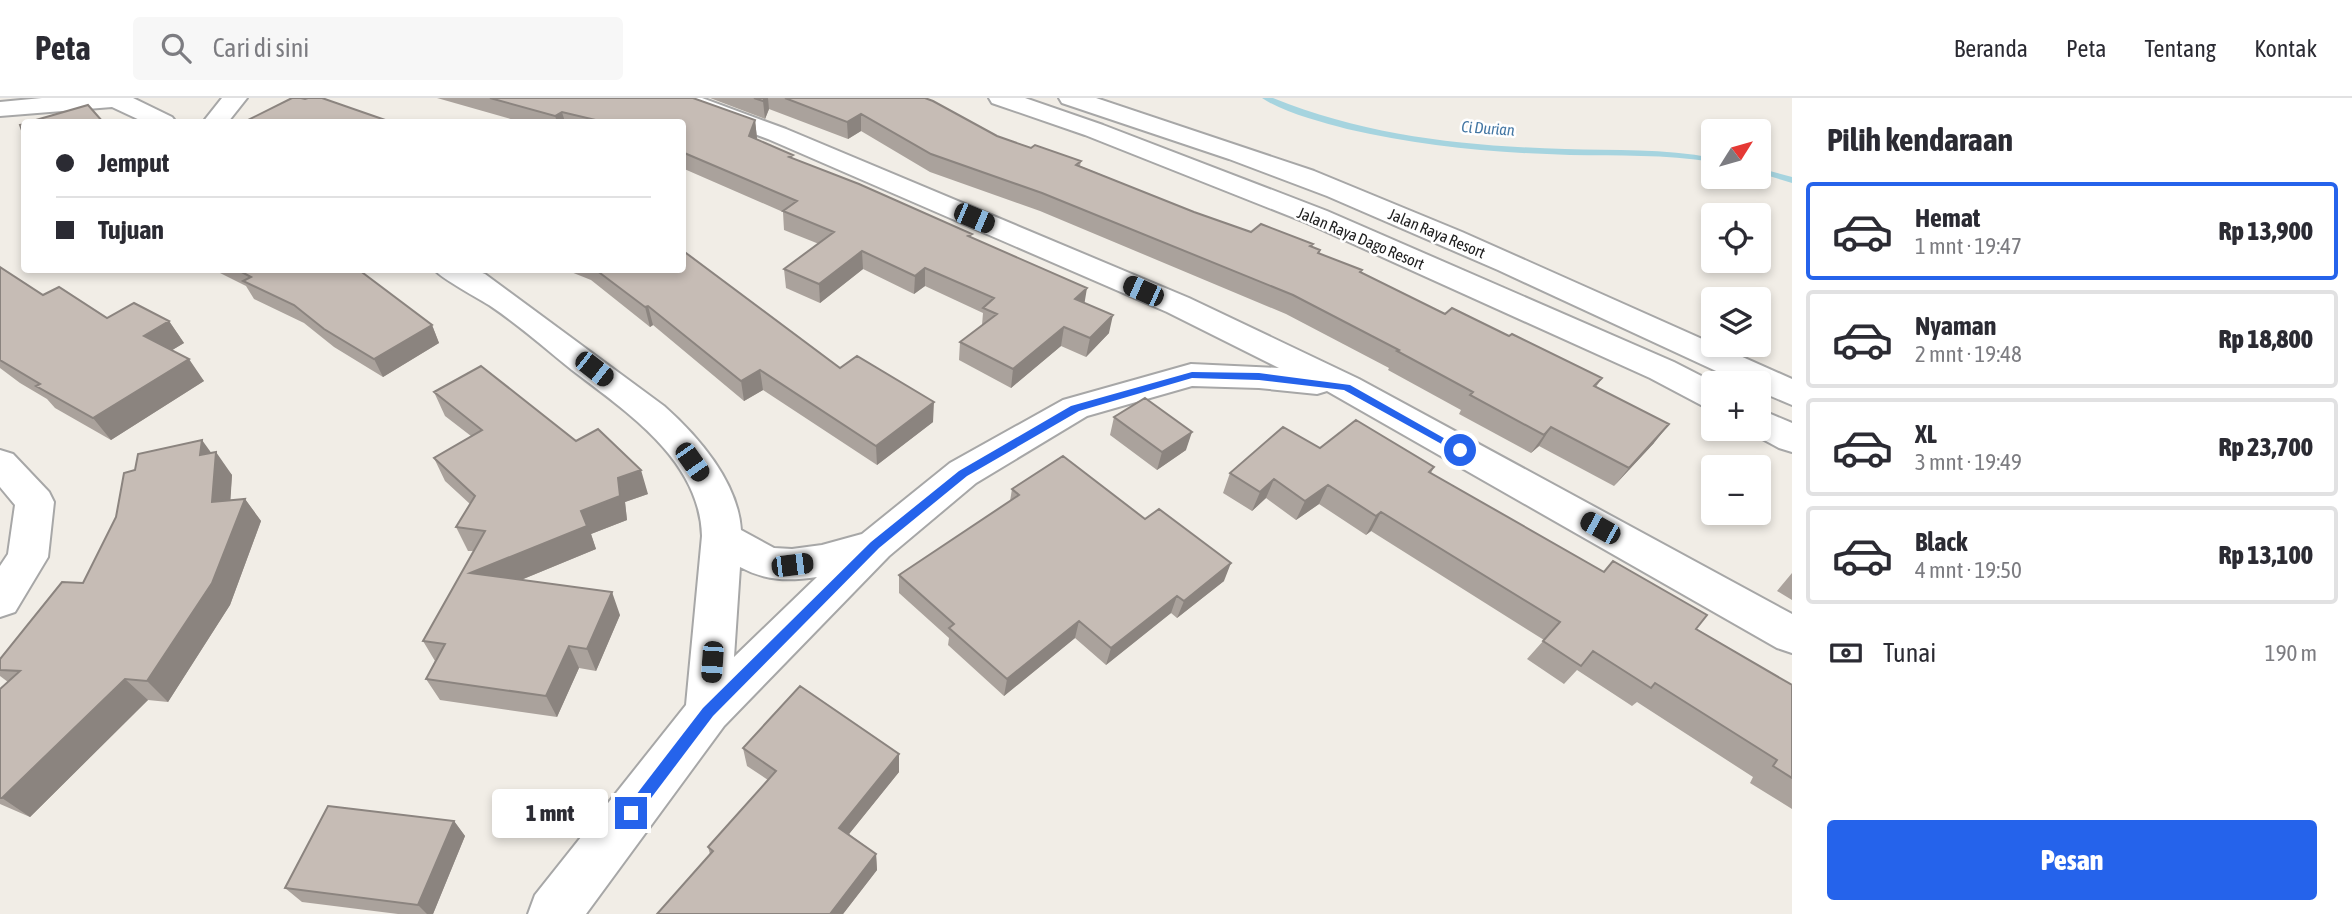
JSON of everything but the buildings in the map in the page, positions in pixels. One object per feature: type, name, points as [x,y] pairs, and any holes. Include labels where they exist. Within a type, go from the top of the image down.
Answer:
[{"type":"street","points":[[0,109],[118,98],[157,119]]},
{"type":"street","points":[[218,119],[235,98]]},
{"type":"street","points":[[679,98],[777,134],[1178,305],[1347,387],[1792,635]]},
{"type":"street","name":"Jalan Raya Dago Resort","points":[[1001,98],[1094,130],[1317,217],[1662,370],[1701,391]]},
{"type":"street","name":"Jalan Raya Resort","points":[[1072,98],[1245,155],[1336,190],[1526,271],[1792,393]]},
{"type":"street","points":[[457,273],[474,281],[508,304],[641,405],[674,435],[713,492],[721,515],[722,536],[708,712]]},
{"type":"street","points":[[1178,305],[1190,355]]},
{"type":"street","points":[[554,914],[708,712],[875,545],[963,473],[1075,408],[1190,355],[1259,377],[1347,387]]},
{"type":"street","points":[[1771,428],[1792,439]]},
{"type":"street","points":[[0,463],[34,502],[28,557],[0,600]]},
{"type":"street","points":[[722,536],[733,545],[768,562],[792,565],[822,561],[875,545]]},
{"type":"waterway","name":"Ci Durian","points":[[1266,98],[1339,124],[1414,140],[1531,151],[1660,153],[1701,158]]},
{"type":"waterway","name":"Ci Durian","points":[[1771,174],[1792,180]]},
{"type":"route","points":[[631,813],[708,712],[875,545],[963,473],[1075,408],[1192,375],[1259,377],[1347,387],[1460,450]]}]
